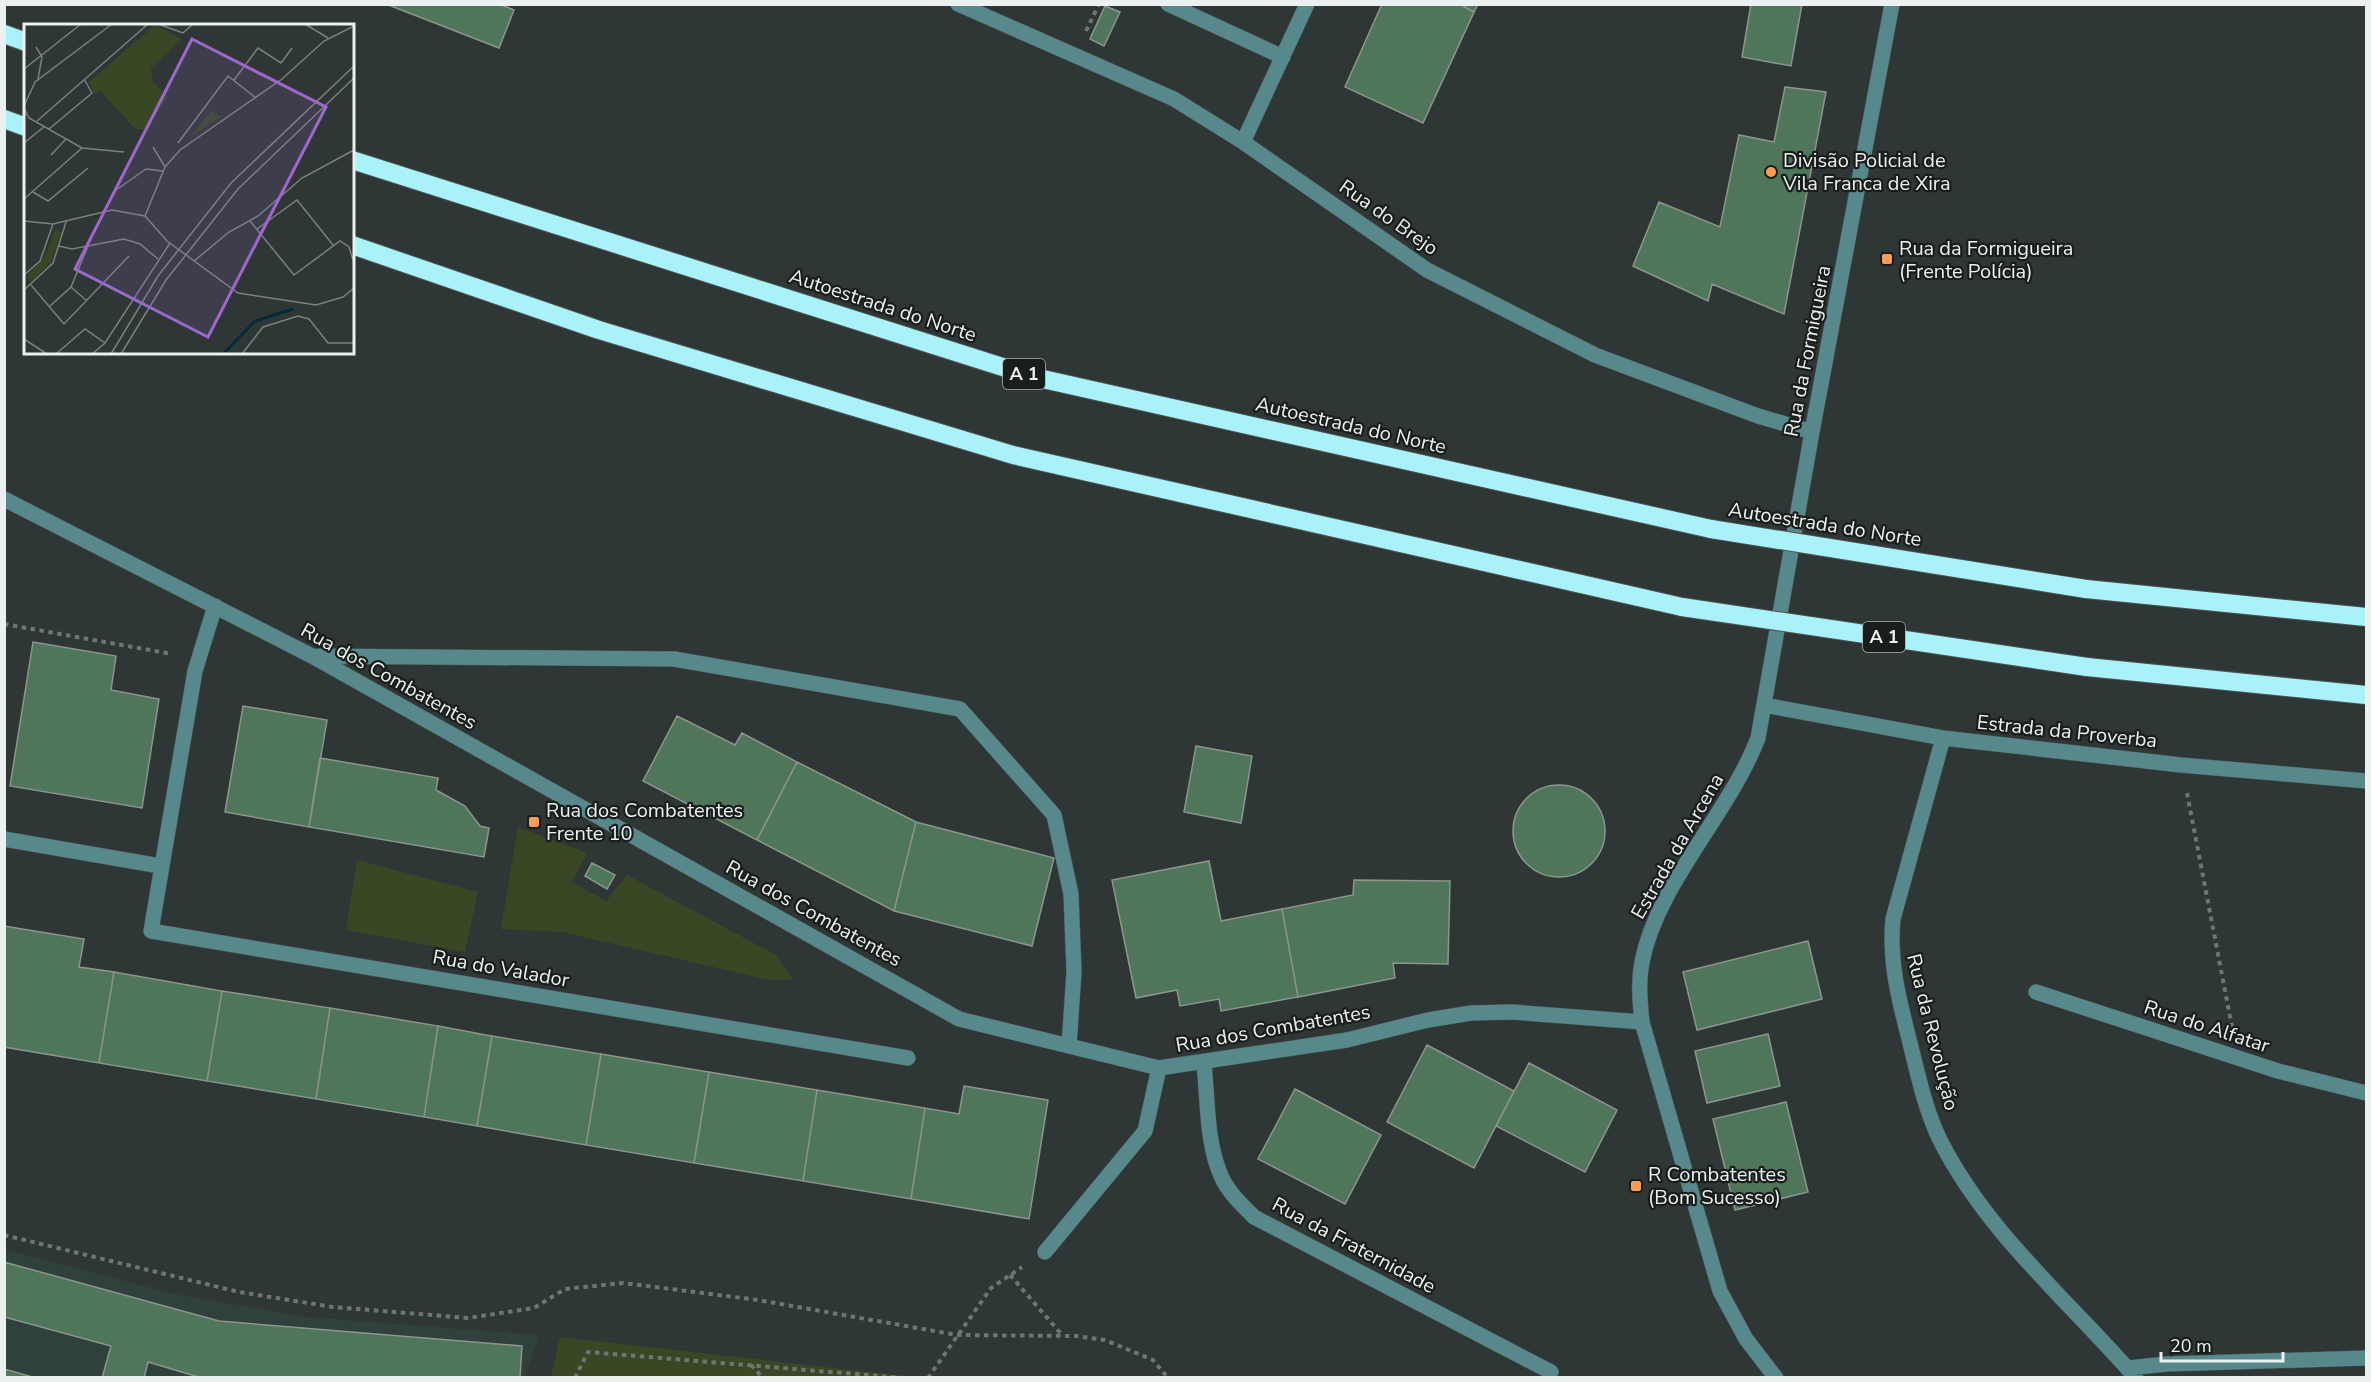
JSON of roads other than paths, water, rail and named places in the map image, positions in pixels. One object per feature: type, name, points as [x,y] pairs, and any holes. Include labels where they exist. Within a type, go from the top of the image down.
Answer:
[{"type":"highway","points":[[4,34],[24,41]]},
{"type":"highway","points":[[4,119],[24,126]]},
{"type":"highway","name":"Autoestrada do Norte","points":[[354,161],[1034,377],[1711,529],[2086,589],[2367,616]]},
{"type":"highway","name":"A 1","points":[[354,246],[599,330],[1013,455],[1682,607],[2087,668],[2367,695]]},
{"type":"street","name":"Rua do Brejo","points":[[958,4],[1174,99],[1243,142],[1427,270],[1595,355],[1758,416],[1812,432]]},
{"type":"street","points":[[1168,4],[1283,57]]},
{"type":"street","points":[[1243,142],[1306,4]]},
{"type":"street","name":"Rua da Formigueira","points":[[1764,705],[1812,432],[1892,4]]},
{"type":"street","name":"Rua dos Combatentes","points":[[4,499],[312,656],[959,1018],[1159,1068],[1204,1064],[1347,1040],[1428,1020],[1471,1013],[1512,1012],[1642,1022]]},
{"type":"street","name":"Rua do Valador","points":[[215,606],[199,659],[160,866],[151,931],[908,1058]]},
{"type":"street","points":[[312,656],[674,659],[960,709],[1054,815],[1071,894],[1074,972],[1069,1046]]},
{"type":"street","name":"Estrada da Proverba","points":[[1764,705],[1943,738],[2181,765],[2367,781]]},
{"type":"street","name":"Estrada da Arcena","points":[[1764,705],[1758,738],[1747,765],[1673,887],[1651,932],[1642,962],[1639,990],[1642,1022],[1720,1291],[1746,1339],[1776,1377]]},
{"type":"street","name":"Rua da Revolução","points":[[1943,738],[1893,919],[1890,948],[1896,986],[1924,1097],[1940,1140],[2001,1234],[2132,1373]]},
{"type":"street","points":[[4,839],[160,866]]},
{"type":"street","name":"Rua do Alfatar","points":[[2036,992],[2278,1071],[2367,1093]]},
{"type":"street","name":"Rua da Fraternidade","points":[[1204,1064],[1215,1157],[1222,1179],[1235,1198],[1254,1217],[1551,1372]]},
{"type":"street","points":[[1045,1252],[1145,1131],[1159,1068]]},
{"type":"street","points":[[2132,1373],[2167,1364],[2367,1358]]},
{"type":"place","name":"Divisão Policial de Vila Franca de Xira","points":[[1771,172]]},
{"type":"place","name":"Rua da Formigueira (Frente Polícia)","points":[[1887,259]]},
{"type":"place","name":"Rua dos Combatentes Frente 10","points":[[534,822]]},
{"type":"place","name":"R Combatentes (Bom Sucesso)","points":[[1636,1186]]}]
